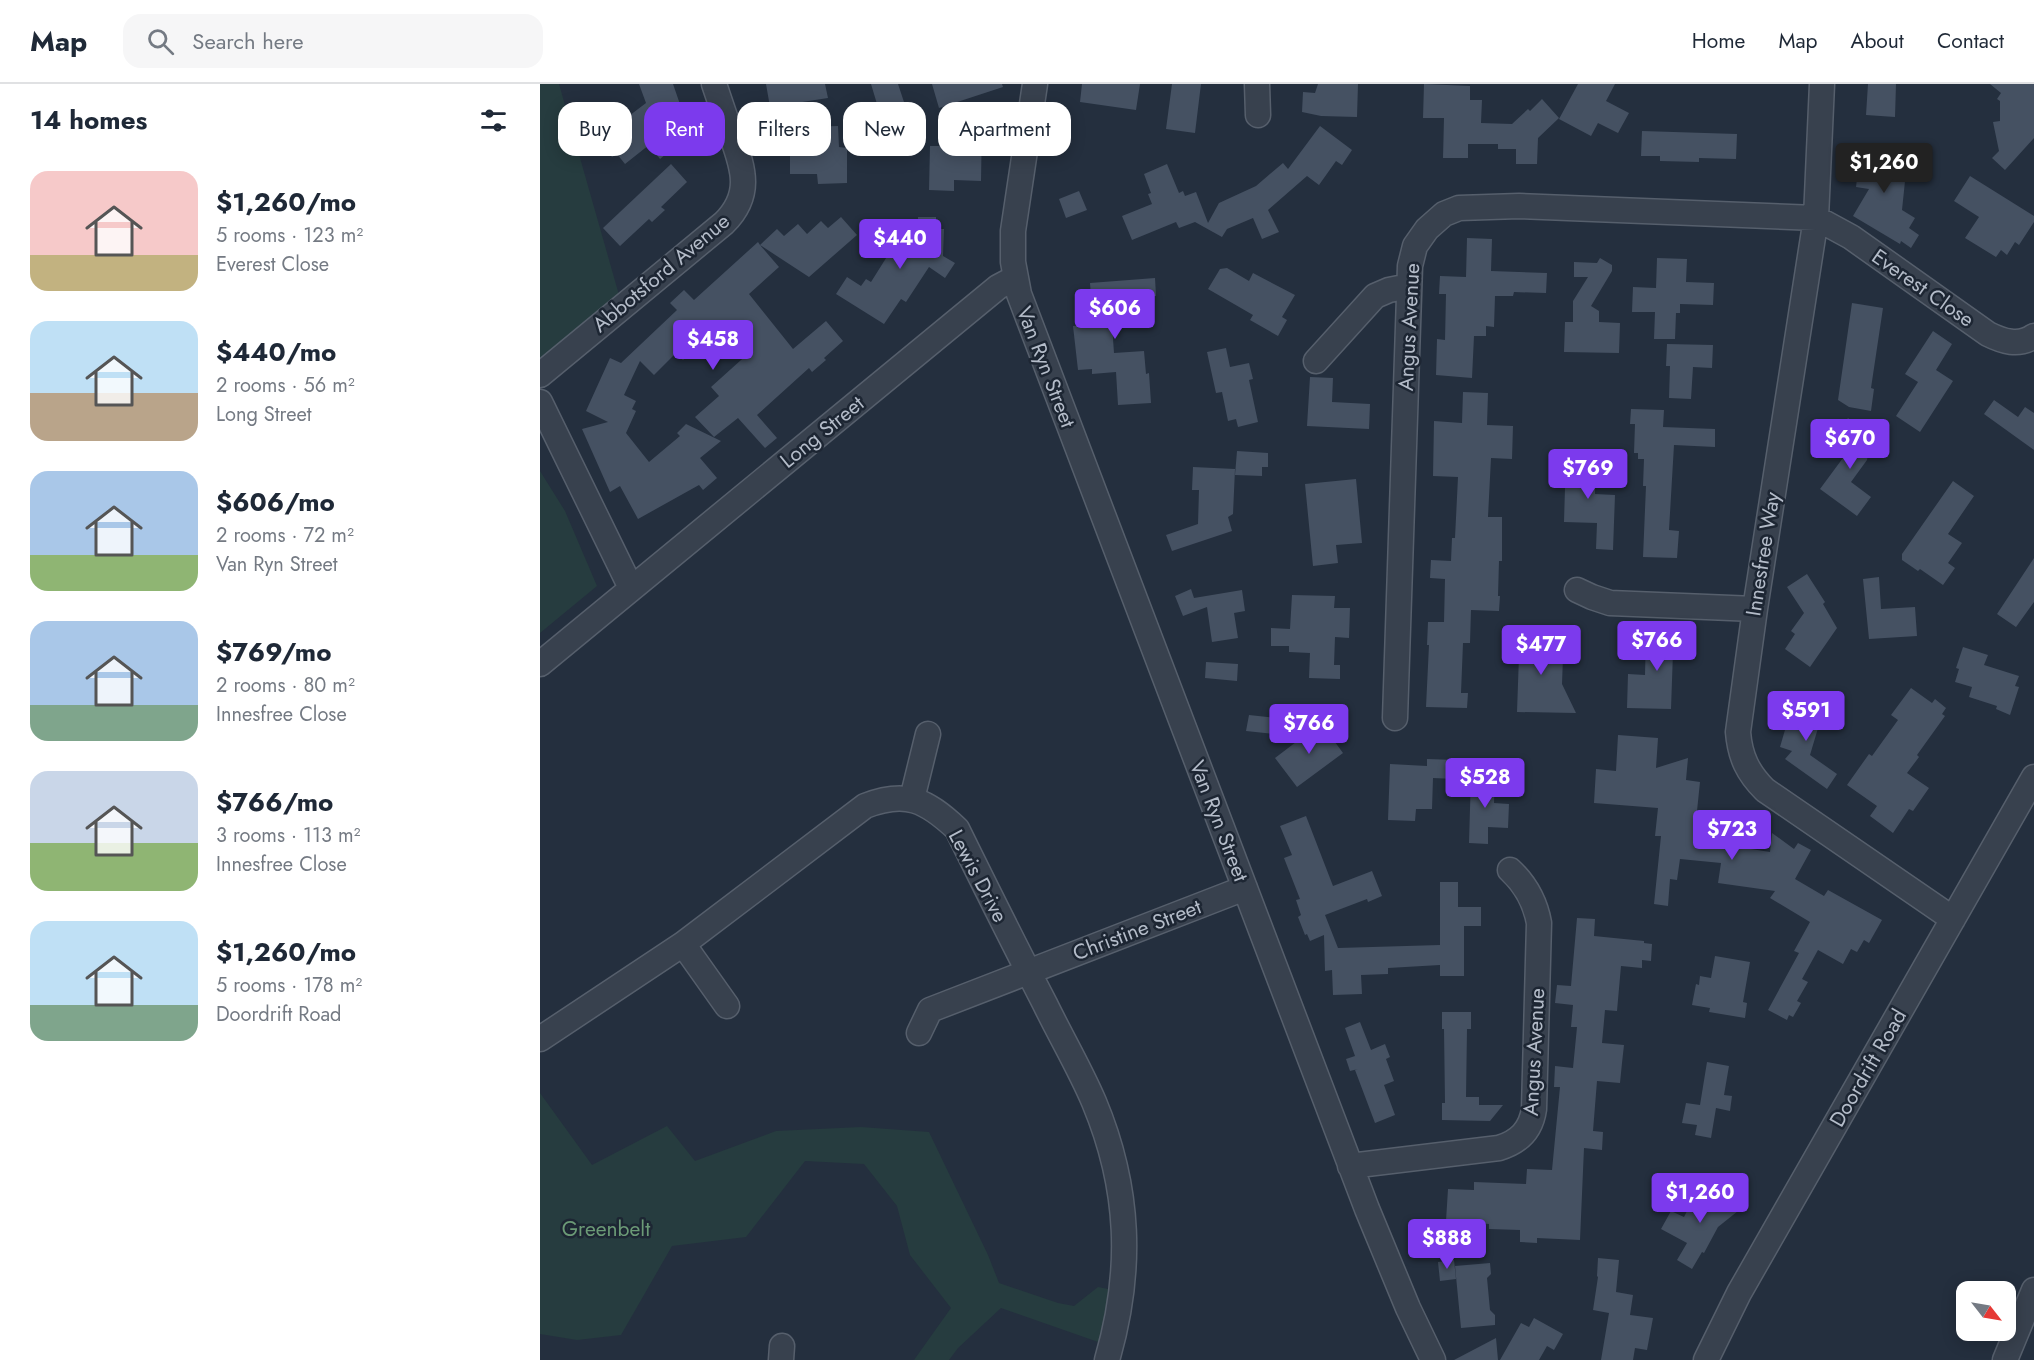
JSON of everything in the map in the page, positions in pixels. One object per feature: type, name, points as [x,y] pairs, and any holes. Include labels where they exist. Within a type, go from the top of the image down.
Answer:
[{"type":"street","name":"Abbotsford Avenue","points":[[540,375],[724,223],[735,209],[742,193],[743,173],[714,84]]},
{"type":"street","name":"Van Ryn Street","points":[[1035,84],[1013,231],[1015,278],[1024,309],[1350,1166],[1408,1308],[1433,1360]]},
{"type":"street","points":[[1257,84],[1258,115]]},
{"type":"street","name":"Innesfree Way","points":[[1822,84],[1816,218],[1755,609],[1738,732],[1739,748],[1752,777],[1780,802],[1953,919]]},
{"type":"street","name":"Angus Avenue","points":[[1395,718],[1410,266],[1415,246],[1427,229],[1444,214],[1459,208],[1519,206],[1816,218]]},
{"type":"street","name":"Everest Close","points":[[1816,218],[1851,237],[1994,337],[2015,343],[2034,336]]},
{"type":"street","name":"Long Street","points":[[540,664],[998,287],[1015,278]]},
{"type":"street","points":[[1316,361],[1375,296],[1389,290],[1409,286]]},
{"type":"street","points":[[540,402],[632,588]]},
{"type":"street","points":[[1577,590],[1610,603],[1755,609]]},
{"type":"street","points":[[912,799],[928,734]]},
{"type":"street","name":"Doordrift Road","points":[[1706,1360],[1739,1293],[2034,777]]},
{"type":"street","name":"Lewis Drive","points":[[540,1039],[683,944],[865,806],[883,799],[903,797],[923,803],[941,814],[957,829],[1093,1099],[1110,1147],[1117,1172],[1124,1224],[1124,1276],[1117,1328],[1107,1360]]},
{"type":"street","name":"Angus Avenue","points":[[1350,1166],[1499,1148],[1515,1142],[1531,1123],[1534,1109],[1539,923],[1533,899],[1519,878],[1510,870]]},
{"type":"street","name":"Christine Street","points":[[918,1033],[930,1010],[1245,888]]},
{"type":"street","points":[[683,944],[727,1006]]},
{"type":"street","points":[[2005,1360],[2034,1290]]},
{"type":"green space","points":[[540,84],[559,84],[564,102],[558,102],[558,156],[579,156],[619,295],[540,360]]},
{"type":"green space","points":[[540,471],[565,511],[597,586],[540,633]]},
{"type":"green space","name":"Greenbelt","points":[[540,1093],[592,1165],[667,1126],[695,1161],[776,1131],[861,1127],[929,1132],[999,1283],[1058,1303],[1074,1306],[1098,1287],[1113,1290],[1101,1343],[1001,1308],[958,1348],[949,1360],[914,1360],[951,1308],[910,1255],[897,1206],[864,1164],[805,1161],[746,1237],[672,1246],[621,1335],[577,1340],[540,1334]]},
{"type":"building","points":[[639,84],[673,84],[679,102],[646,102]]},
{"type":"building","points":[[766,84],[825,84],[828,98],[802,102],[769,102]]},
{"type":"building","points":[[871,84],[898,84],[904,102],[876,102]]},
{"type":"building","points":[[932,84],[1002,84],[1003,87],[957,102],[938,102],[938,105]]},
{"type":"building","points":[[1082,84],[1140,84],[1136,110],[1080,102]]},
{"type":"building","points":[[1172,84],[1201,84],[1195,133],[1166,129]]},
{"type":"building","points":[[1318,84],[1358,84],[1357,117],[1321,116],[1302,112],[1303,92],[1315,93]]},
{"type":"building","points":[[1424,84],[1470,86],[1470,100],[1482,100],[1481,123],[1512,124],[1542,99],[1559,118],[1538,138],[1537,164],[1516,164],[1516,149],[1498,149],[1498,144],[1468,144],[1468,158],[1443,158],[1444,118],[1423,118]]},
{"type":"building","points":[[1578,84],[1615,84],[1606,101],[1629,113],[1618,133],[1598,123],[1591,136],[1559,119]]},
{"type":"building","points":[[1868,84],[1896,84],[1895,117],[1866,115]]},
{"type":"building","points":[[1990,84],[2034,84],[2034,138],[2005,170],[1992,158],[1999,151],[1993,122],[2000,121],[2000,101],[1997,99],[2001,93]]},
{"type":"building","points":[[644,105],[644,149],[625,164],[619,156],[632,156],[632,114]]},
{"type":"building","points":[[831,126],[838,126],[839,147],[843,148],[843,156],[847,156],[847,183],[818,184],[817,174],[790,174],[790,156],[831,156]]},
{"type":"building","points":[[1320,126],[1352,150],[1342,165],[1336,161],[1319,185],[1307,176],[1268,210],[1279,232],[1262,239],[1253,218],[1227,229],[1222,237],[1195,222],[1179,228],[1176,222],[1132,240],[1122,216],[1152,204],[1148,194],[1151,193],[1144,174],[1167,164],[1179,193],[1183,191],[1185,196],[1196,192],[1208,223],[1219,203],[1256,186],[1283,163],[1288,169]]},
{"type":"building","points":[[1642,131],[1737,134],[1736,159],[1699,158],[1699,162],[1660,161],[1660,156],[1641,156]]},
{"type":"building","points":[[1861,145],[1894,148],[1893,161],[1907,162],[1902,210],[1915,218],[1909,228],[1919,235],[1911,248],[1901,241],[1900,244],[1853,216],[1869,189],[1856,187]]},
{"type":"building","points":[[930,146],[938,146],[938,156],[981,156],[981,181],[954,180],[954,191],[929,190]]},
{"type":"building","points":[[671,164],[687,182],[661,207],[665,210],[652,222],[649,219],[620,246],[603,228]]},
{"type":"building","points":[[1970,176],[2034,216],[2034,222],[2019,245],[2015,242],[2007,255],[2001,250],[1996,257],[1965,238],[1979,217],[1954,201]]},
{"type":"building","points":[[1079,191],[1087,210],[1066,218],[1059,199]]},
{"type":"building","points":[[841,217],[857,235],[809,277],[760,245],[777,229],[784,236],[798,224],[807,234],[821,221],[828,228]]},
{"type":"building","points":[[918,217],[936,217],[936,229],[944,229],[943,256],[955,263],[945,278],[929,267],[906,302],[901,299],[884,324],[836,294],[847,277],[861,286],[866,279],[871,282],[888,255],[885,253],[891,245],[884,241],[895,223],[918,238]]},
{"type":"building","points":[[1467,238],[1492,239],[1491,271],[1547,273],[1546,293],[1514,292],[1513,296],[1495,296],[1494,327],[1486,326],[1486,336],[1474,336],[1472,378],[1436,375],[1437,339],[1445,340],[1446,294],[1439,294],[1440,276],[1466,277]]},
{"type":"building","points":[[758,242],[779,267],[749,294],[793,349],[826,321],[843,341],[824,358],[826,360],[812,372],[809,368],[757,415],[777,438],[765,448],[738,418],[714,437],[695,417],[719,396],[711,387],[751,351],[724,321],[683,360],[676,353],[654,375],[640,361],[624,395],[636,401],[632,409],[636,411],[626,433],[649,462],[680,436],[677,433],[686,424],[721,441],[700,458],[717,478],[703,490],[699,485],[638,519],[620,486],[610,492],[582,429],[608,422],[586,411],[610,358],[621,363],[677,310],[670,303],[684,290],[694,300]]},
{"type":"building","points":[[1600,258],[1612,265],[1612,271],[1591,306],[1599,311],[1599,322],[1620,323],[1619,353],[1564,352],[1565,322],[1573,322],[1573,301],[1588,277],[1574,277],[1574,262],[1597,263]]},
{"type":"building","points":[[1657,258],[1687,259],[1686,282],[1714,283],[1713,305],[1680,304],[1680,313],[1676,313],[1675,339],[1654,339],[1655,312],[1632,312],[1633,287],[1656,288]]},
{"type":"building","points":[[1227,268],[1249,281],[1253,273],[1295,295],[1282,317],[1287,320],[1278,336],[1250,320],[1253,315],[1208,289],[1220,269]]},
{"type":"building","points":[[1155,278],[1156,296],[1143,297],[1143,303],[1114,305],[1114,309],[1111,310],[1114,353],[1144,351],[1146,374],[1149,373],[1151,403],[1118,405],[1116,372],[1092,374],[1092,369],[1078,370],[1073,326],[1093,324],[1090,283]]},
{"type":"building","points":[[1852,303],[1883,308],[1871,388],[1874,389],[1871,411],[1849,407],[1838,400]]},
{"type":"building","points":[[1933,331],[1952,344],[1936,370],[1953,381],[1920,432],[1896,416],[1918,382],[1905,374]]},
{"type":"building","points":[[1667,344],[1713,345],[1712,368],[1693,367],[1691,399],[1669,398],[1670,366],[1666,366]]},
{"type":"building","points":[[1226,348],[1230,367],[1249,363],[1253,379],[1249,380],[1258,422],[1238,427],[1236,419],[1228,421],[1222,392],[1216,393],[1207,352]]},
{"type":"building","points":[[1310,377],[1333,378],[1332,402],[1370,404],[1369,429],[1307,426]]},
{"type":"building","points":[[1463,392],[1488,393],[1487,425],[1513,426],[1512,459],[1491,458],[1488,517],[1502,517],[1499,611],[1471,610],[1470,643],[1463,643],[1461,693],[1468,693],[1467,708],[1426,707],[1428,622],[1444,622],[1445,579],[1430,578],[1431,560],[1451,561],[1452,538],[1455,538],[1458,477],[1433,476],[1434,421],[1462,423]]},
{"type":"building","points":[[1994,400],[2018,417],[2025,407],[2034,413],[2034,450],[1984,414]]},
{"type":"building","points":[[1631,409],[1664,410],[1663,427],[1715,429],[1715,447],[1674,445],[1669,530],[1679,531],[1677,558],[1643,557],[1646,486],[1643,486],[1644,459],[1638,459],[1638,453],[1634,453],[1635,424],[1630,424]]},
{"type":"building","points":[[1848,418],[1866,432],[1873,426],[1867,460],[1851,482],[1871,497],[1857,516],[1820,489],[1854,443],[1838,432]]},
{"type":"building","points":[[1237,451],[1268,453],[1268,467],[1262,467],[1262,476],[1235,475]]},
{"type":"building","points":[[1566,454],[1596,457],[1595,494],[1615,495],[1613,550],[1596,549],[1597,523],[1564,522]]},
{"type":"building","points":[[1193,467],[1235,469],[1233,514],[1228,517],[1232,531],[1172,551],[1166,535],[1198,524],[1199,490],[1192,490]]},
{"type":"building","points":[[1356,479],[1362,543],[1336,545],[1338,563],[1313,566],[1305,484]]},
{"type":"building","points":[[1953,481],[1974,496],[1948,534],[1962,543],[1948,563],[1955,568],[1943,585],[1902,560],[1902,554]]},
{"type":"building","points":[[2034,558],[2034,602],[2016,627],[1997,614]]},
{"type":"building","points":[[1807,574],[1825,602],[1823,604],[1837,628],[1810,667],[1785,649],[1795,634],[1791,631],[1804,613],[1787,587]]},
{"type":"building","points":[[1879,577],[1881,609],[1915,607],[1917,636],[1869,639],[1863,579]]},
{"type":"building","points":[[1191,589],[1194,598],[1242,590],[1245,611],[1234,613],[1238,638],[1212,642],[1207,607],[1183,616],[1175,596]]},
{"type":"building","points":[[1292,595],[1335,596],[1334,608],[1350,608],[1349,638],[1335,637],[1334,665],[1340,665],[1340,679],[1309,678],[1310,653],[1289,652],[1289,646],[1271,646],[1271,628],[1290,629]]},
{"type":"building","points":[[1520,627],[1538,628],[1537,656],[1564,630],[1562,684],[1576,713],[1517,712]]},
{"type":"building","points":[[1646,633],[1694,635],[1694,652],[1673,652],[1671,709],[1627,708],[1628,674],[1645,675]]},
{"type":"building","points":[[1963,647],[1988,655],[1984,665],[2019,676],[2015,686],[2019,687],[2010,715],[1996,709],[1997,706],[1969,697],[1972,687],[1955,682],[1959,669],[1956,668]]},
{"type":"building","points":[[1206,662],[1238,664],[1237,681],[1205,678]]},
{"type":"building","points":[[1911,688],[1932,703],[1935,699],[1946,708],[1942,714],[1945,716],[1907,773],[1929,788],[1913,811],[1909,809],[1893,833],[1870,816],[1877,806],[1847,785],[1869,754],[1872,756],[1898,720],[1891,715]]},
{"type":"building","points":[[1794,699],[1824,708],[1810,755],[1837,774],[1827,789],[1785,759],[1792,751],[1780,747]]},
{"type":"building","points":[[1249,715],[1277,718],[1275,734],[1246,731]]},
{"type":"building","points":[[1321,723],[1343,753],[1297,787],[1275,758]]},
{"type":"building","points":[[1618,735],[1658,738],[1656,768],[1688,758],[1686,780],[1700,782],[1694,840],[1770,852],[1772,833],[1794,849],[1798,843],[1811,850],[1795,879],[1824,896],[1828,890],[1882,920],[1869,943],[1864,940],[1857,952],[1851,949],[1843,964],[1818,950],[1802,979],[1808,982],[1797,1001],[1801,1003],[1793,1017],[1789,1015],[1787,1020],[1768,1010],[1799,953],[1794,951],[1810,922],[1770,898],[1775,891],[1718,883],[1721,863],[1680,859],[1677,880],[1670,879],[1668,906],[1654,904],[1661,836],[1655,836],[1658,808],[1594,803],[1596,769],[1616,771]]},
{"type":"building","points":[[1427,759],[1456,760],[1455,779],[1433,778],[1432,809],[1416,809],[1415,821],[1388,820],[1390,764],[1427,766]]},
{"type":"building","points":[[1482,770],[1487,775],[1495,776],[1494,803],[1509,804],[1508,828],[1488,827],[1488,844],[1469,843],[1471,775],[1477,775]]},
{"type":"building","points":[[1306,816],[1333,886],[1372,871],[1382,896],[1368,902],[1367,899],[1325,915],[1338,948],[1440,945],[1440,882],[1458,882],[1458,907],[1481,907],[1481,926],[1464,926],[1464,976],[1440,976],[1440,965],[1388,968],[1388,974],[1361,975],[1362,994],[1333,995],[1332,970],[1325,971],[1324,935],[1310,941],[1307,934],[1305,935],[1298,917],[1301,915],[1296,900],[1300,899],[1284,858],[1292,855],[1280,826]]},
{"type":"building","points":[[1577,918],[1595,919],[1594,936],[1644,941],[1644,943],[1652,944],[1651,961],[1642,960],[1642,968],[1621,966],[1617,1011],[1605,1010],[1602,1043],[1624,1045],[1620,1083],[1597,1081],[1593,1131],[1603,1132],[1602,1150],[1584,1148],[1580,1240],[1537,1238],[1537,1243],[1520,1242],[1520,1230],[1489,1229],[1489,1224],[1446,1221],[1448,1189],[1474,1190],[1474,1182],[1526,1184],[1527,1169],[1552,1170],[1560,1087],[1554,1087],[1555,1066],[1573,1068],[1577,1027],[1571,1027],[1573,1005],[1555,1003],[1557,985],[1571,986]]},
{"type":"building","points":[[1715,956],[1750,962],[1743,1002],[1747,1003],[1745,1018],[1709,1012],[1710,1008],[1692,1005],[1700,976],[1711,978]]},
{"type":"building","points":[[1442,1012],[1471,1012],[1471,1029],[1467,1029],[1466,1097],[1479,1097],[1479,1105],[1503,1105],[1490,1121],[1442,1120],[1442,1103],[1445,1103]]},
{"type":"building","points":[[1360,1022],[1371,1050],[1385,1044],[1390,1057],[1386,1059],[1394,1081],[1384,1085],[1395,1115],[1375,1123],[1355,1070],[1358,1069],[1350,1071],[1346,1059],[1355,1056],[1345,1028]]},
{"type":"building","points":[[1707,1062],[1729,1066],[1724,1095],[1732,1096],[1730,1111],[1716,1108],[1711,1138],[1695,1135],[1697,1125],[1682,1123],[1686,1103],[1700,1105]]},
{"type":"building","points":[[1716,1185],[1738,1211],[1718,1227],[1692,1269],[1677,1260],[1687,1243],[1661,1229],[1671,1211],[1684,1217],[1689,1207]]},
{"type":"building","points":[[1598,1258],[1619,1260],[1616,1292],[1633,1295],[1630,1315],[1653,1318],[1647,1350],[1635,1348],[1633,1360],[1601,1360],[1609,1313],[1593,1310],[1598,1277]]},
{"type":"building","points":[[1454,1260],[1456,1279],[1440,1281],[1438,1262]]},
{"type":"building","points":[[1490,1263],[1491,1274],[1487,1278],[1490,1310],[1495,1315],[1495,1325],[1461,1328],[1455,1266]]},
{"type":"building","points":[[1534,1318],[1563,1334],[1554,1350],[1547,1346],[1539,1360],[1500,1360],[1521,1323],[1529,1327]]},
{"type":"building","points":[[1496,1338],[1498,1360],[1454,1360]]}]
